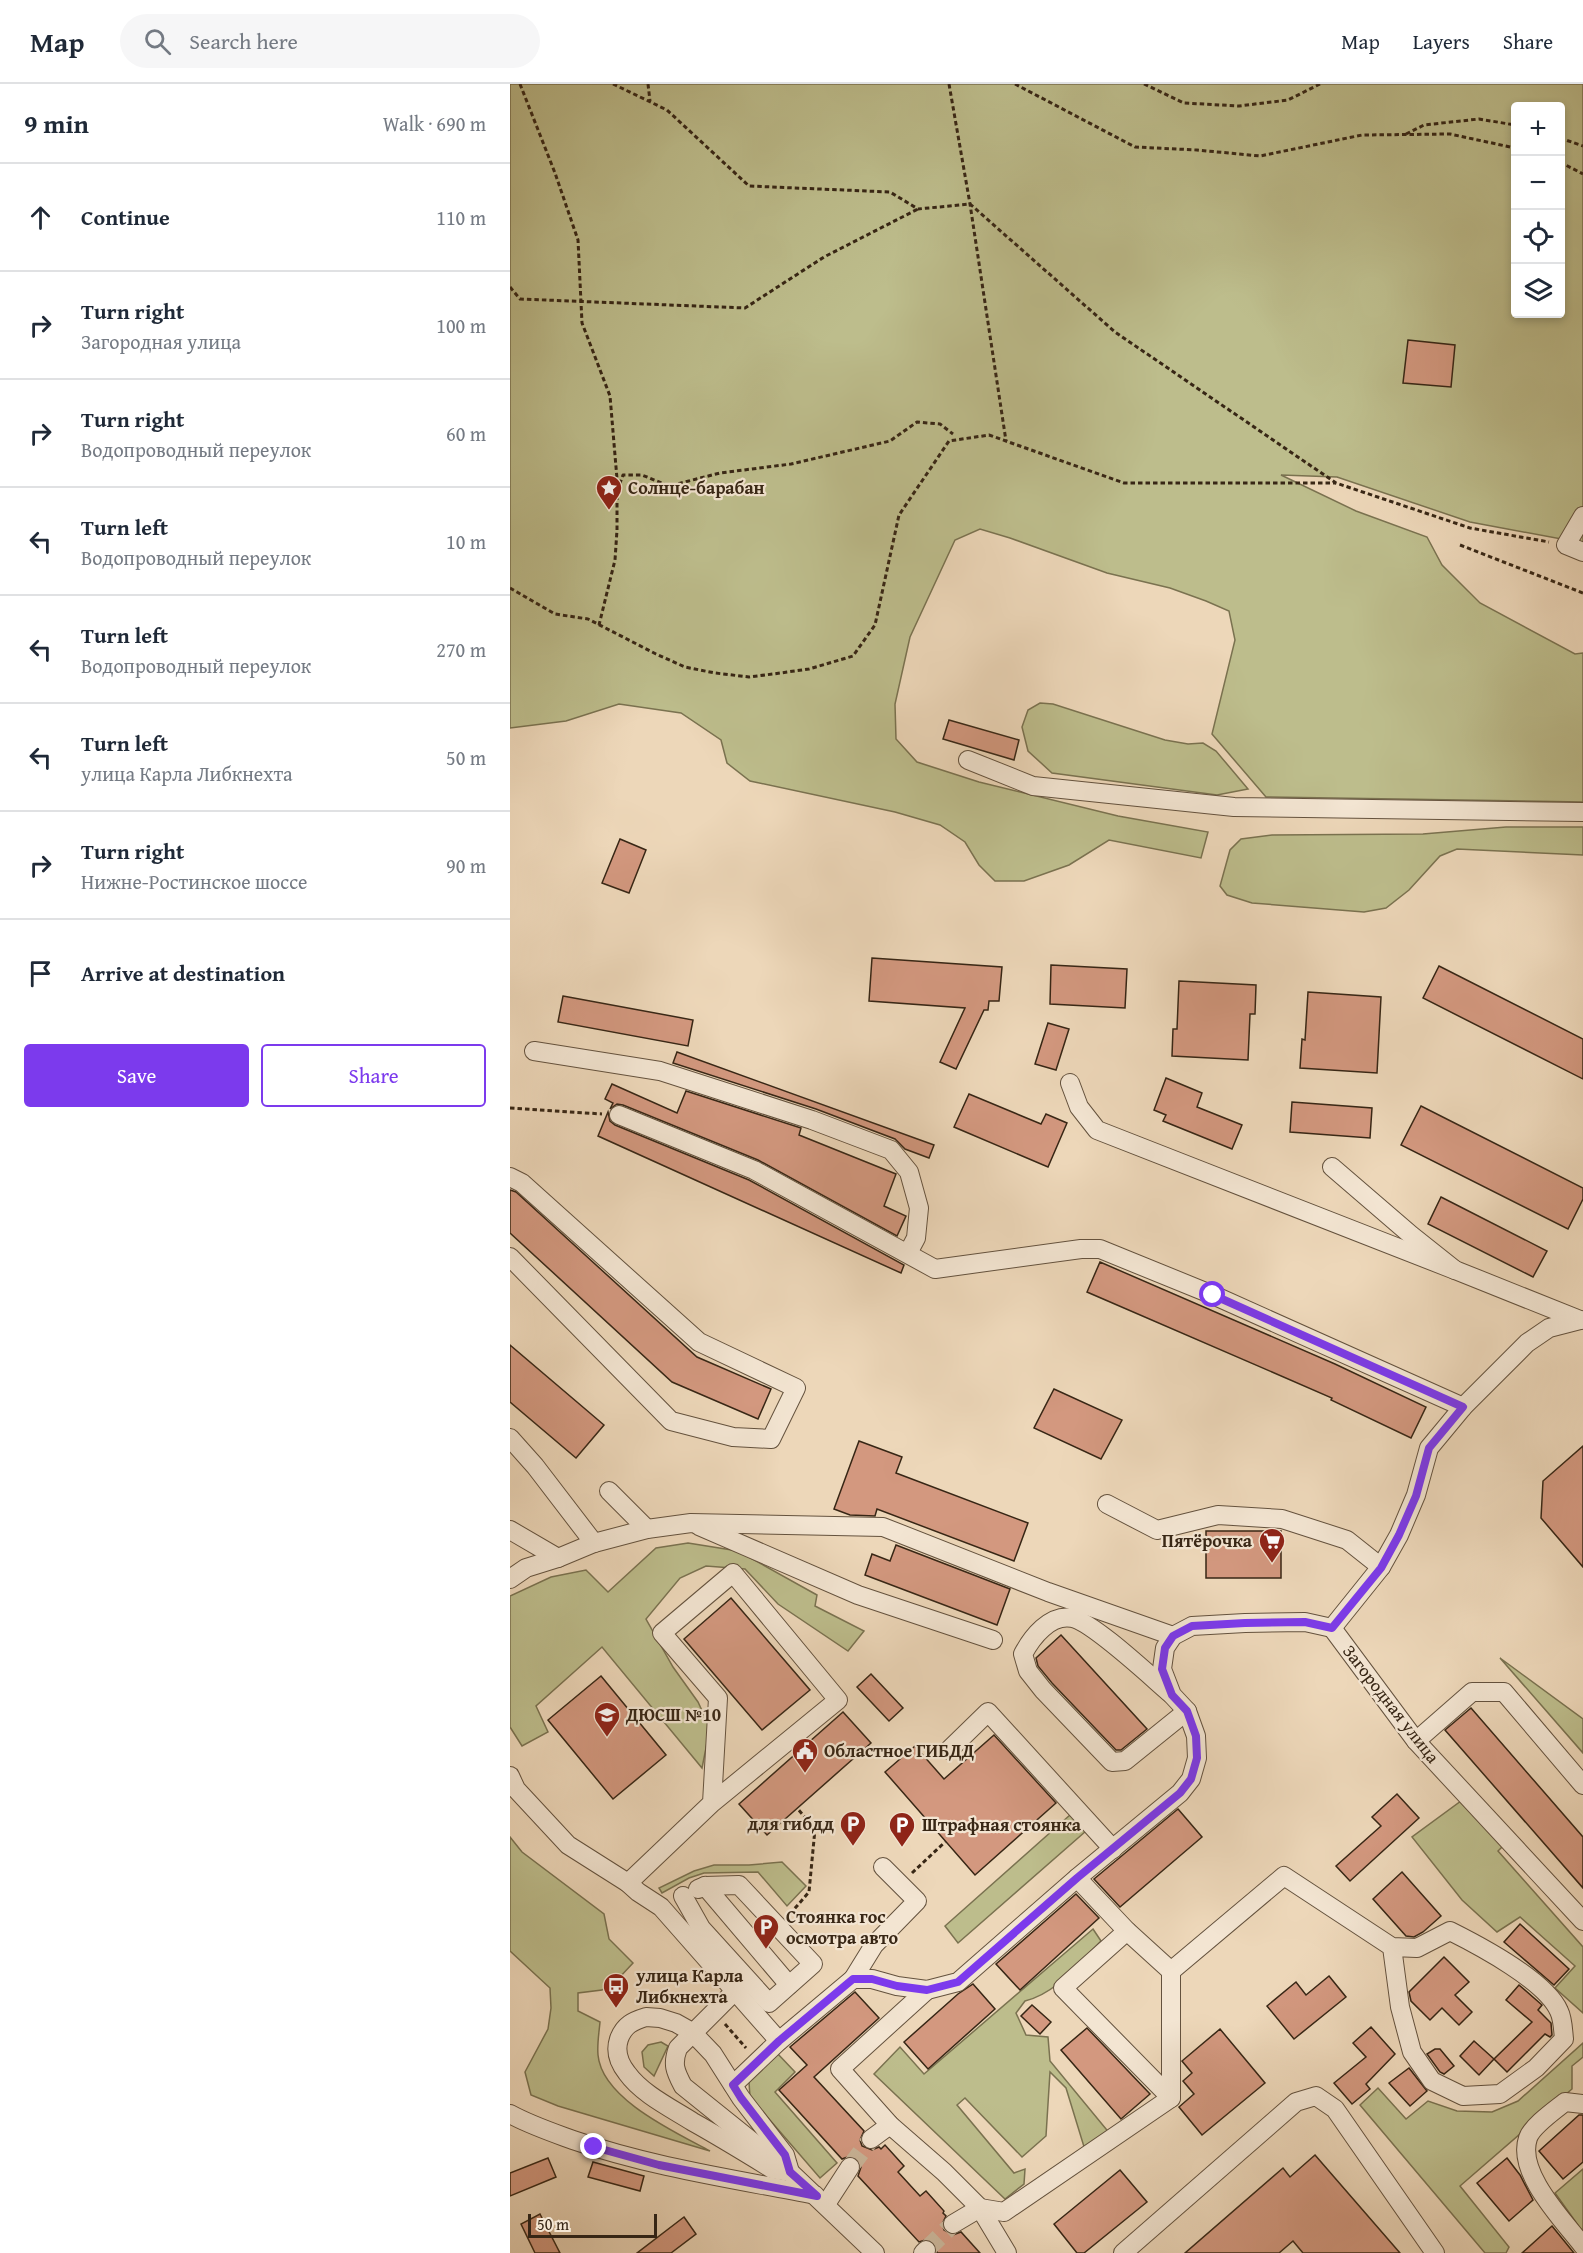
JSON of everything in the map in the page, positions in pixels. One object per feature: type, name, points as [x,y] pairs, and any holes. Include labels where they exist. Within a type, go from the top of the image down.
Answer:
[{"type":"street","points":[[1574,548],[1583,516]]},
{"type":"street","points":[[968,760],[1033,786],[1234,807],[1583,812]]},
{"type":"street","points":[[534,1051],[660,1071],[812,1120],[891,1150],[909,1172],[919,1208],[916,1238],[908,1253]]},
{"type":"street","points":[[1070,1083],[1079,1107],[1098,1130],[1582,1319]]},
{"type":"street","points":[[619,1114],[754,1170],[935,1269],[1081,1249],[1100,1249],[1213,1295],[1463,1407]]},
{"type":"street","points":[[1332,1167],[1455,1270]]},
{"type":"street","points":[[510,1178],[522,1183],[699,1342],[796,1388],[771,1439],[733,1437],[671,1421],[510,1257]]},
{"type":"street","name":"Загородная улица","points":[[1582,1319],[1549,1328],[1527,1343],[1463,1407],[1429,1448],[1416,1496],[1399,1535],[1381,1568],[1332,1628],[1416,1741],[1583,1921]]},
{"type":"street","points":[[510,1438],[536,1466],[594,1543]]},
{"type":"street","points":[[609,1491],[647,1529]]},
{"type":"street","points":[[1107,1504],[1157,1530],[1218,1515],[1282,1518],[1347,1540],[1381,1568]]},
{"type":"street","points":[[691,1523],[858,1595],[993,1640]]},
{"type":"street","points":[[510,1580],[526,1568],[594,1543],[647,1529],[691,1523],[883,1527],[1048,1592],[1173,1636]]},
{"type":"street","points":[[510,1530],[558,1558]]},
{"type":"street","points":[[628,1883],[712,1803],[838,1700],[733,1573],[662,1633],[718,1698],[712,1803]]},
{"type":"street","points":[[853,1979],[872,1979],[897,1986],[927,1990],[958,1982],[1077,1878],[1167,1804],[1191,1779],[1197,1758],[1196,1736],[1187,1711],[1172,1695],[1096,1630],[1072,1618],[1050,1622],[1030,1640],[1023,1654],[1028,1671],[1043,1690],[1112,1762],[1125,1761],[1187,1711]]},
{"type":"street","points":[[1172,1695],[1162,1669],[1165,1648],[1173,1636],[1192,1626],[1305,1622],[1332,1628]]},
{"type":"street","points":[[1416,1741],[1472,1692],[1504,1692],[1583,1785]]},
{"type":"street","points":[[950,1750],[988,1712],[1113,1849]]},
{"type":"street","points":[[510,1776],[516,1789],[568,1845],[661,1907],[779,2041]]},
{"type":"street","points":[[733,2085],[779,2041],[853,1979],[874,1945],[916,1901],[883,1867]]},
{"type":"street","points":[[1171,1971],[1284,1876],[1392,1947],[1417,1948],[1450,1931],[1484,1948],[1547,1992],[1560,2012],[1564,2039],[1536,2068],[1500,2094],[1463,2096],[1432,2081],[1412,2052],[1400,2007],[1392,1947]]},
{"type":"street","points":[[1077,1878],[1127,1931],[1171,1971],[1171,2098]]},
{"type":"street","points":[[661,1907],[683,1896],[705,1886],[739,1885],[813,1964],[769,2003],[701,1928],[683,1896]]},
{"type":"street","points":[[705,1886],[789,1985]]},
{"type":"street","points":[[1127,1931],[1063,1988],[1171,2098]]},
{"type":"street","points":[[927,1990],[840,2069],[890,2125],[981,2208],[1007,2253]]},
{"type":"street","points":[[734,1992],[678,2048],[674,2059],[674,2069],[683,2086],[790,2172],[875,2253]]},
{"type":"street","points":[[646,2017],[676,2023],[692,2032],[712,2054],[741,2098],[785,2155],[790,2172],[772,2169],[671,2108],[644,2089],[628,2074],[619,2061],[618,2043],[624,2028],[634,2020],[646,2017]]},
{"type":"street","points":[[1124,2253],[1296,2102],[1316,2096],[1335,2109],[1435,2253]]},
{"type":"street","points":[[953,2224],[981,2208],[1004,2212],[1171,2098]]},
{"type":"street","points":[[1583,2104],[1565,2102],[1540,2123],[1528,2137],[1527,2157],[1546,2199],[1583,2246]]},
{"type":"street","points":[[510,2114],[527,2124],[594,2147],[648,2162],[821,2200]]},
{"type":"street","points":[[871,2139],[890,2125]]},
{"type":"street","points":[[821,2200],[850,2167]]},
{"type":"path","points":[[520,84],[578,240],[582,323],[610,396],[617,493],[615,560],[599,625]]},
{"type":"path","points":[[614,84],[667,110],[749,186],[890,192],[918,209]]},
{"type":"path","points":[[648,84],[650,102]]},
{"type":"path","points":[[949,84],[970,204],[1006,441]]},
{"type":"path","points":[[1014,84],[1135,147],[1260,156],[1362,135],[1450,134],[1511,147]]},
{"type":"path","points":[[1144,84],[1184,103],[1239,106],[1288,100],[1320,84]]},
{"type":"path","points":[[1406,134],[1424,124],[1479,119],[1511,124]]},
{"type":"path","points":[[1565,140],[1583,146]]},
{"type":"path","points":[[1565,165],[1583,174]]},
{"type":"path","points":[[510,287],[520,299],[745,308],[824,257],[918,209],[970,204],[1115,332],[1336,483],[1470,528],[1574,548]]},
{"type":"path","points":[[617,493],[623,475],[642,475],[669,486],[720,473],[791,464],[891,441],[917,422],[940,424],[953,434]]},
{"type":"path","points":[[510,588],[555,614],[588,619],[685,667],[749,677],[773,674],[809,669],[853,656],[875,625],[898,515],[949,441],[989,435],[1124,483],[1336,483]]},
{"type":"path","points":[[1460,545],[1583,593]]},
{"type":"path","points":[[510,1108],[619,1114]]},
{"type":"path","points":[[790,1914],[809,1892],[815,1829],[797,1809]]},
{"type":"path","points":[[900,1884],[945,1842]]},
{"type":"path","points":[[714,2011],[757,2062]]},
{"type":"green space","points":[[510,84],[1583,84],[1583,543],[1470,522],[1337,477],[1281,475],[1356,511],[1427,537],[1442,565],[1480,603],[1575,654],[1583,653],[1583,802],[1266,797],[1212,734],[1235,640],[1229,611],[1170,588],[1107,573],[980,529],[955,540],[910,637],[895,704],[896,739],[917,762],[979,782],[1118,816],[1208,832],[1201,858],[1109,840],[1069,865],[1024,881],[995,881],[979,865],[965,842],[940,825],[895,812],[750,781],[727,763],[721,740],[681,713],[619,704],[566,721],[510,728]]},
{"type":"green space","points":[[1040,703],[1053,704],[1165,740],[1188,744],[1203,743],[1216,751],[1248,789],[1217,795],[1052,773],[1028,751],[1022,727],[1028,710]]},
{"type":"green space","points":[[1506,827],[1583,827],[1583,855],[1457,849],[1440,856],[1409,890],[1386,908],[1364,912],[1252,903],[1227,895],[1220,886],[1230,850],[1241,839],[1272,835],[1423,834]]},
{"type":"green space","points":[[688,1543],[738,1551],[817,1595],[815,1606],[864,1631],[848,1651],[778,1604],[745,1569],[706,1566],[680,1578],[646,1619],[673,1667],[698,1702],[710,1728],[702,1768],[602,1647],[536,1706],[548,1732],[522,1746],[510,1727],[510,1596],[551,1577],[586,1570],[608,1592],[656,1548]]},
{"type":"green space","points":[[1500,1658],[1583,1719],[1583,1753]]},
{"type":"green space","points":[[1461,1801],[1504,1845],[1498,1851],[1583,1947],[1583,2013],[1555,1988],[1575,1966],[1520,1917],[1497,1932],[1462,1900],[1412,1837]]},
{"type":"green space","points":[[1070,1815],[1086,1831],[958,1943],[945,1926]]},
{"type":"green space","points":[[510,1837],[522,1852],[604,1914],[609,1939],[633,1963],[619,1978],[602,1990],[578,1993],[578,2011],[600,2022],[598,2055],[603,2071],[612,2086],[626,2100],[660,2124],[710,2151],[558,2106],[531,2095],[525,2072],[548,2029],[551,2008],[550,1988],[510,1951]]},
{"type":"green space","points":[[782,1862],[806,1886],[787,1906],[758,1872],[704,1873],[689,1878],[662,1893],[659,1888],[694,1871],[714,1865]]},
{"type":"green space","points":[[1093,1929],[1101,1941],[1057,1985],[1025,2001],[1016,2013],[1026,2035],[1048,2037],[1050,2061],[1111,2135],[1085,2150],[1066,2088],[1050,2072],[1046,2136],[1022,2157],[965,2098],[957,2105],[1014,2173],[1025,2169],[1024,2184],[1005,2199],[874,2074],[900,2047],[924,2074]]},
{"type":"green space","points":[[661,2042],[668,2046],[654,2076],[644,2067],[642,2052],[648,2045]]},
{"type":"green space","points":[[1583,2043],[1583,2057],[1572,2066],[1572,2089],[1460,2186],[1509,2247],[1506,2253],[1485,2253],[1360,2105],[1378,2088],[1406,2119],[1428,2101],[1457,2111],[1492,2112],[1518,2101]]},
{"type":"green space","points":[[777,2053],[795,2072],[775,2092],[837,2163],[820,2178],[750,2097],[749,2082]]},
{"type":"green space","points":[[1583,2169],[1583,2232],[1555,2193]]},
{"type":"building","points":[[1408,340],[1455,345],[1451,387],[1403,383]]},
{"type":"building","points":[[949,720],[1019,740],[1014,760],[943,739]]},
{"type":"building","points":[[620,839],[646,850],[629,893],[602,883]]},
{"type":"building","points":[[872,958],[1002,967],[999,1001],[989,1001],[988,1010],[984,1010],[956,1069],[940,1062],[965,1008],[869,1001]]},
{"type":"building","points":[[1051,965],[1127,969],[1125,1008],[1050,1004]]},
{"type":"building","points":[[1439,966],[1583,1039],[1583,1079],[1423,998]]},
{"type":"building","points":[[1179,981],[1256,985],[1255,1014],[1250,1014],[1248,1060],[1172,1056],[1173,1029],[1177,1029]]},
{"type":"building","points":[[1308,992],[1381,997],[1377,1073],[1300,1068],[1302,1039],[1305,1040]]},
{"type":"building","points":[[563,996],[693,1020],[688,1046],[558,1022]]},
{"type":"building","points":[[1048,1023],[1069,1029],[1056,1070],[1035,1064]]},
{"type":"building","points":[[677,1052],[934,1145],[929,1158],[905,1149],[895,1139],[816,1109],[673,1063]]},
{"type":"building","points":[[1166,1078],[1202,1093],[1197,1107],[1242,1125],[1232,1149],[1163,1121],[1166,1115],[1154,1110]]},
{"type":"building","points":[[612,1084],[677,1113],[686,1091],[801,1128],[799,1135],[896,1174],[884,1206],[906,1216],[897,1236],[758,1160],[623,1105],[617,1104],[610,1109],[613,1103],[605,1099]]},
{"type":"building","points":[[969,1094],[1041,1124],[1046,1114],[1067,1123],[1048,1167],[954,1127]]},
{"type":"building","points":[[1292,1102],[1372,1108],[1370,1138],[1290,1132]]},
{"type":"building","points":[[1421,1106],[1583,1188],[1583,1199],[1568,1229],[1401,1145]]},
{"type":"building","points":[[608,1112],[610,1121],[615,1125],[749,1180],[904,1265],[901,1273],[598,1136]]},
{"type":"building","points":[[510,1190],[516,1192],[697,1357],[771,1389],[758,1419],[672,1382],[510,1233]]},
{"type":"building","points":[[1441,1197],[1547,1251],[1533,1277],[1428,1224]]},
{"type":"building","points":[[1100,1262],[1335,1364],[1426,1407],[1411,1438],[1331,1400],[1332,1398],[1087,1292]]},
{"type":"building","points":[[510,1345],[604,1425],[576,1458],[510,1402]]},
{"type":"building","points":[[1054,1389],[1122,1420],[1101,1459],[1034,1428]]},
{"type":"building","points":[[859,1441],[902,1457],[896,1473],[1028,1523],[1014,1561],[877,1509],[875,1516],[850,1515],[834,1509]]},
{"type":"building","points":[[1583,1446],[1583,1567],[1541,1518],[1543,1481]]},
{"type":"building","points":[[1206,1531],[1281,1531],[1281,1578],[1206,1578]]},
{"type":"building","points":[[896,1545],[1010,1589],[997,1625],[865,1575],[872,1554],[890,1561]]},
{"type":"building","points":[[731,1598],[810,1690],[762,1730],[684,1639]]},
{"type":"building","points":[[1061,1635],[1147,1729],[1121,1750],[1116,1750],[1038,1666],[1036,1658]]},
{"type":"building","points":[[871,1674],[903,1708],[889,1721],[857,1687]]},
{"type":"building","name":"ДЮСШ №10","points":[[601,1676],[666,1755],[613,1799],[548,1720]]},
{"type":"building","points":[[1471,1708],[1583,1837],[1583,1888],[1445,1730]]},
{"type":"building","name":"Областное ГИБДД","points":[[843,1712],[871,1743],[767,1835],[739,1804]]},
{"type":"building","points":[[994,1735],[1056,1803],[975,1875],[885,1772],[915,1746],[944,1779]]},
{"type":"building","points":[[1397,1794],[1419,1818],[1350,1881],[1336,1866],[1381,1826],[1372,1817]]},
{"type":"building","points":[[1178,1809],[1202,1837],[1120,1907],[1094,1879]]},
{"type":"building","points":[[1402,1872],[1441,1916],[1414,1937],[1406,1936],[1373,1899]]},
{"type":"building","points":[[1076,1894],[1099,1918],[1020,1990],[996,1964]]},
{"type":"building","points":[[1520,1924],[1569,1969],[1554,1985],[1504,1942]]},
{"type":"building","points":[[1444,1957],[1469,1982],[1455,1995],[1472,2012],[1459,2025],[1442,2008],[1430,2020],[1411,2001],[1409,1992]]},
{"type":"building","points":[[1329,1976],[1346,1997],[1294,2039],[1267,2006],[1296,1982],[1306,1995]]},
{"type":"building","points":[[973,1984],[995,2009],[928,2069],[904,2042],[958,1994]]},
{"type":"building","points":[[1519,1985],[1542,2005],[1538,2010],[1551,2023],[1552,2035],[1550,2037],[1545,2034],[1507,2072],[1494,2059],[1532,2022],[1506,2000]]},
{"type":"building","points":[[855,1992],[879,2018],[814,2077],[864,2131],[860,2140],[862,2146],[872,2150],[879,2147],[881,2149],[885,2145],[904,2166],[898,2172],[920,2196],[926,2191],[944,2211],[946,2216],[942,2224],[944,2230],[953,2235],[961,2232],[980,2253],[937,2253],[937,2247],[933,2242],[928,2239],[919,2242],[858,2176],[861,2167],[857,2158],[850,2156],[842,2159],[779,2090],[807,2065],[790,2047]]},
{"type":"building","points":[[1032,2005],[1051,2022],[1040,2034],[1021,2016]]},
{"type":"building","points":[[1371,2027],[1395,2054],[1366,2084],[1370,2089],[1352,2104],[1334,2083],[1366,2057],[1353,2043]]},
{"type":"building","points":[[1087,2028],[1150,2094],[1121,2119],[1061,2050]]},
{"type":"building","points":[[1220,2029],[1265,2083],[1202,2135],[1179,2107],[1194,2094],[1183,2081],[1192,2073],[1182,2061]]},
{"type":"building","points":[[1474,2041],[1494,2059],[1479,2075],[1460,2056]]},
{"type":"building","points":[[1440,2049],[1454,2066],[1444,2074],[1427,2054]]},
{"type":"building","points":[[1409,2068],[1427,2091],[1410,2106],[1389,2083]]},
{"type":"building","points":[[1579,2115],[1583,2115],[1583,2162],[1563,2179],[1539,2151]]},
{"type":"building","points":[[1315,2155],[1400,2253],[1303,2253],[1293,2241],[1279,2253],[1185,2253],[1283,2168],[1290,2177]]},
{"type":"building","points":[[548,2158],[556,2177],[510,2196],[510,2173]]},
{"type":"building","points":[[1507,2158],[1520,2175],[1533,2200],[1509,2221],[1477,2183]]},
{"type":"building","points":[[593,2162],[644,2176],[640,2191],[588,2177]]},
{"type":"building","points":[[1120,2170],[1147,2202],[1084,2253],[1077,2253],[1054,2224]]},
{"type":"building","points":[[540,2214],[560,2253],[535,2253],[521,2224]]},
{"type":"building","points":[[684,2217],[696,2234],[671,2253],[637,2253]]},
{"type":"building","points":[[1552,2226],[1574,2253],[1522,2253]]},
{"type":"tunnel","points":[[850,2167],[871,2139]]},
{"type":"tunnel","points":[[926,2250],[953,2224]]},
{"type":"place","name":"Солнце-барабан","points":[[609,511]]},
{"type":"place","name":"Пятёрочка","points":[[1272,1564]]},
{"type":"place","name":"ДЮСШ №10","points":[[607,1738]]},
{"type":"place","name":"Областное ГИБДД","points":[[805,1774]]},
{"type":"place","name":"для гибдд","points":[[853,1847]]},
{"type":"place","name":"Штрафная стоянка","points":[[902,1848]]},
{"type":"place","name":"Стоянка гос осмотра авто","points":[[766,1950]]},
{"type":"place","name":"улица Карла Либкнехта","points":[[616,2009]]},
{"type":"route","points":[[594,2147],[659,2165],[817,2196],[790,2172],[785,2155],[733,2085],[779,2041],[853,1979],[872,1979],[897,1986],[927,1990],[958,1982],[1077,1878],[1180,1793],[1191,1779],[1197,1758],[1196,1736],[1187,1711],[1172,1695],[1162,1669],[1165,1648],[1173,1636],[1192,1626],[1245,1623],[1305,1622],[1332,1628],[1381,1568],[1416,1496],[1429,1448],[1463,1407],[1213,1295]]}]
